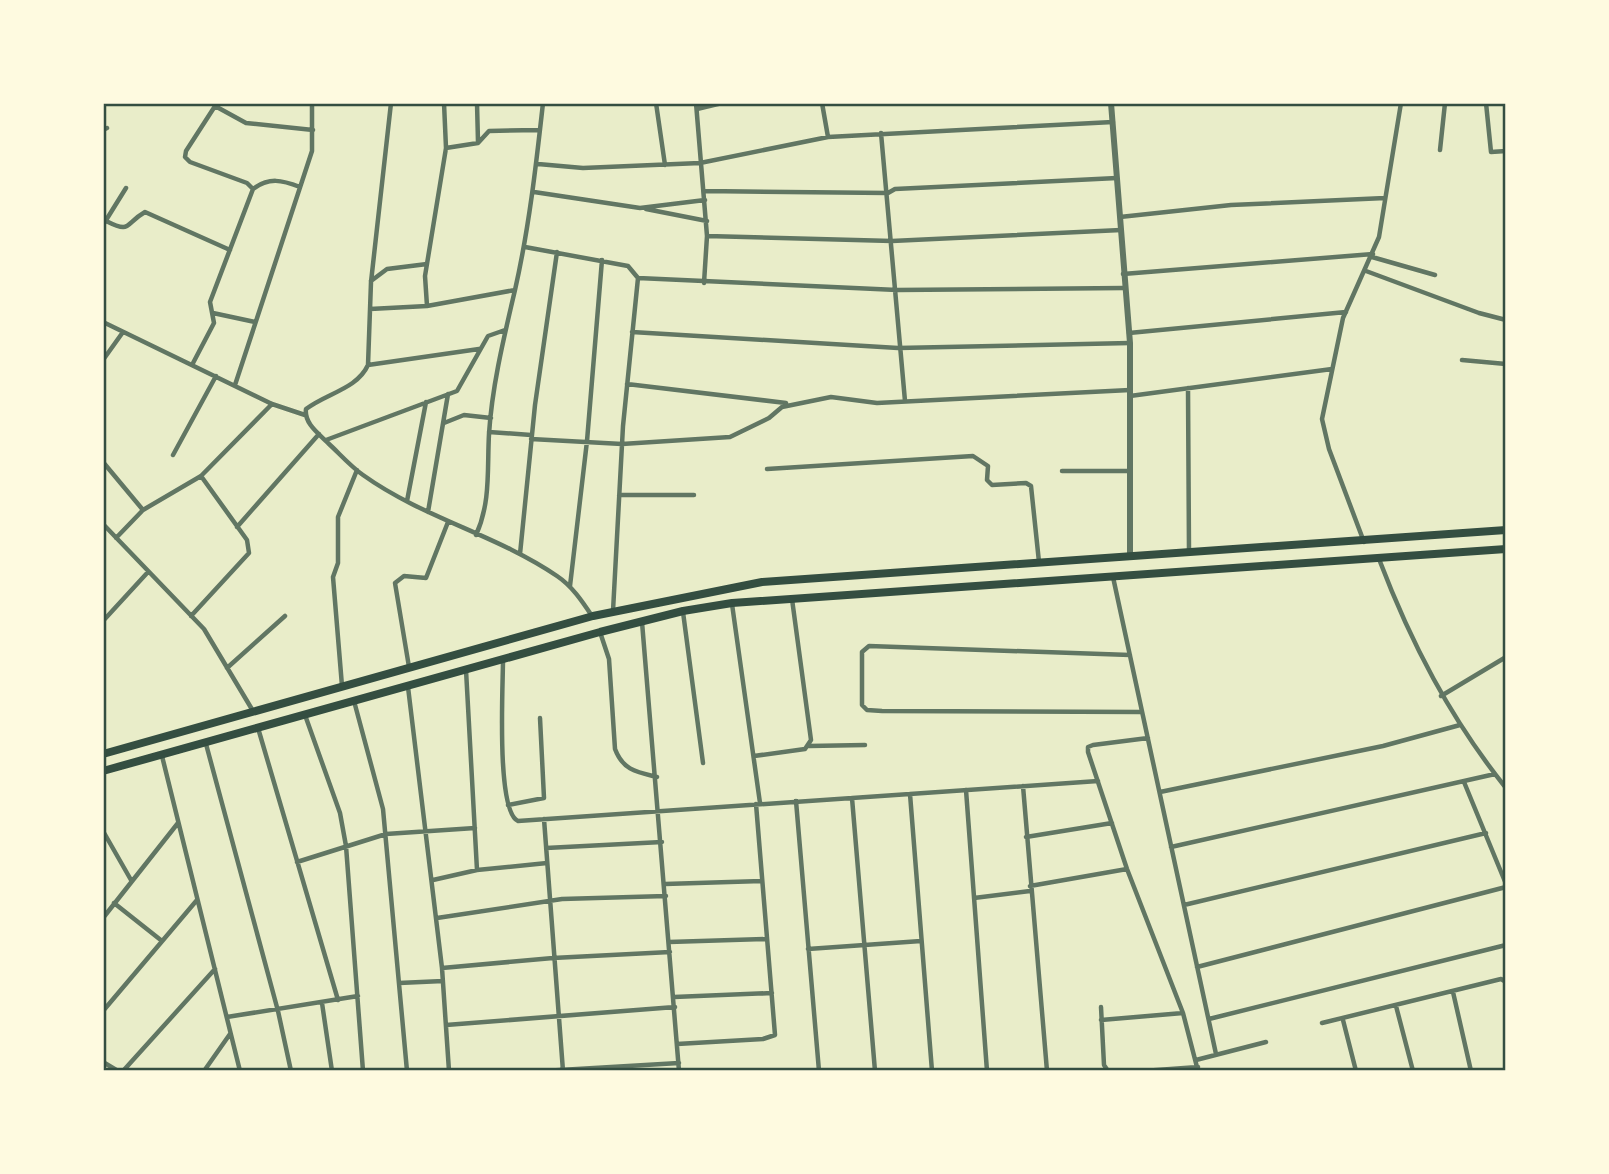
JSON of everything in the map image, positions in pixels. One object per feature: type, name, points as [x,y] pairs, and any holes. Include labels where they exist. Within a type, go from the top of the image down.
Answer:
[{"type":"main road","points":[[103,754],[593,616],[762,582],[1506,530]]},
{"type":"main road","points":[[103,771],[600,632],[683,611],[732,603],[888,590],[1113,578],[1506,549]]},
{"type":"main road","points":[[886,572],[883,581],[888,590]]},
{"type":"main road","points":[[855,575],[859,584],[856,593]]},
{"type":"main road","points":[[470,668],[468,659],[471,651]]},
{"type":"main road","points":[[444,659],[450,667],[448,674]]},
{"type":"main road","points":[[153,740],[150,748],[159,756]]},
{"type":"main road","points":[[121,749],[128,757],[125,765]]},
{"type":"street","points":[[234,385],[312,151],[312,103]]},
{"type":"street","points":[[305,415],[306,408],[316,401],[363,376],[368,365],[371,282],[391,103]]},
{"type":"street","points":[[427,306],[427,264],[446,148],[444,103]]},
{"type":"street","points":[[477,103],[478,143]]},
{"type":"street","points":[[476,535],[487,508],[489,432],[505,330],[525,247],[538,164],[538,131],[543,103]]},
{"type":"street","points":[[656,103],[665,165]]},
{"type":"street","points":[[704,283],[707,221],[696,106],[722,103]]},
{"type":"street","points":[[822,103],[828,137]]},
{"type":"street","points":[[1111,103],[1130,343],[1130,557]]},
{"type":"street","points":[[1364,542],[1328,449],[1322,419],[1336,343],[1346,312],[1379,237],[1401,103]]},
{"type":"street","points":[[1440,150],[1445,103]]},
{"type":"street","points":[[1486,103],[1491,152],[1505,151],[1506,159]]},
{"type":"street","points":[[253,188],[247,183],[190,162],[185,157],[216,105],[246,123],[313,130]]},
{"type":"street","points":[[538,164],[583,168],[700,163],[828,137],[1113,122]]},
{"type":"street","points":[[446,148],[478,143],[489,131],[538,131]]},
{"type":"street","points":[[881,133],[897,290],[898,348],[905,401]]},
{"type":"street","points":[[704,191],[888,193],[895,189],[1117,178]]},
{"type":"street","points":[[192,365],[214,323],[210,302],[253,188],[263,181],[282,180],[300,187]]},
{"type":"street","points":[[126,188],[104,223],[128,228],[145,212],[229,250]]},
{"type":"street","points":[[534,192],[707,221]]},
{"type":"street","points":[[1120,217],[1231,205],[1385,198]]},
{"type":"street","points":[[640,208],[705,200]]},
{"type":"street","points":[[103,210],[110,214]]},
{"type":"street","points":[[707,236],[892,241],[1121,230]]},
{"type":"street","points":[[525,247],[628,266],[638,278],[704,283],[897,290],[1124,288]]},
{"type":"street","points":[[520,554],[531,437],[557,252]]},
{"type":"street","points":[[1123,274],[1372,256],[1434,275]]},
{"type":"street","points":[[569,587],[587,441],[602,260]]},
{"type":"street","points":[[371,282],[387,269],[427,264]]},
{"type":"street","points":[[1366,271],[1479,313],[1506,320]]},
{"type":"street","points":[[613,612],[622,444],[638,278]]},
{"type":"street","points":[[370,309],[427,306],[515,290]]},
{"type":"street","points":[[1129,333],[1346,312]]},
{"type":"street","points":[[212,313],[255,322]]},
{"type":"street","points":[[103,322],[272,404],[305,415],[319,434],[357,470],[428,512],[520,554],[569,587],[593,616]]},
{"type":"street","points":[[326,440],[448,394],[462,386],[488,336],[505,330]]},
{"type":"street","points":[[103,360],[123,332]]},
{"type":"street","points":[[632,332],[898,348],[1130,343]]},
{"type":"street","points":[[368,365],[479,349]]},
{"type":"street","points":[[1462,359],[1506,364]]},
{"type":"street","points":[[627,384],[791,404],[831,397],[877,403],[1130,393],[1332,369]]},
{"type":"street","points":[[173,454],[216,376]]},
{"type":"street","points":[[1188,388],[1189,553]]},
{"type":"street","points":[[428,512],[448,394]]},
{"type":"street","points":[[407,501],[427,401]]},
{"type":"street","points":[[116,537],[143,510],[201,476],[272,404]]},
{"type":"street","points":[[489,432],[622,444],[730,437],[791,404]]},
{"type":"street","points":[[443,424],[464,415],[491,418]]},
{"type":"street","points":[[237,527],[319,434]]},
{"type":"street","points":[[766,469],[973,456],[983,460],[988,466],[987,480],[992,485],[1026,483],[1031,486],[1039,562]]},
{"type":"street","points":[[103,463],[143,510]]},
{"type":"street","points":[[342,687],[333,577],[338,563],[338,517],[357,470]]},
{"type":"street","points":[[1062,471],[1130,471]]},
{"type":"street","points":[[191,616],[249,553],[247,540],[201,476]]},
{"type":"street","points":[[619,495],[694,495]]},
{"type":"street","points":[[409,668],[395,583],[404,576],[426,578],[448,522]]},
{"type":"street","points":[[103,524],[204,629],[253,712]]},
{"type":"street","points":[[1379,559],[1405,627],[1441,696],[1506,788]]},
{"type":"street","points":[[103,621],[148,572]]},
{"type":"street","points":[[1113,578],[1216,1054]]},
{"type":"street","points":[[792,598],[811,740],[809,746]]},
{"type":"street","points":[[677,1044],[770,1038],[775,1035],[754,756],[732,603]]},
{"type":"street","points":[[683,611],[703,763]]},
{"type":"street","points":[[227,668],[285,616]]},
{"type":"street","points":[[642,621],[660,811],[679,1071]]},
{"type":"street","points":[[600,632],[609,659],[615,748],[619,760],[627,768],[657,777]]},
{"type":"street","points":[[1130,655],[869,646],[862,652],[862,705],[867,710],[882,711],[1142,712]]},
{"type":"street","points":[[1441,696],[1506,657]]},
{"type":"street","points":[[503,660],[503,780],[513,820],[517,821],[1098,781]]},
{"type":"street","points":[[470,668],[477,870]]},
{"type":"street","points":[[408,686],[433,880],[449,1071]]},
{"type":"street","points":[[354,702],[383,809],[407,1071]]},
{"type":"street","points":[[305,715],[340,813],[346,846],[363,1071]]},
{"type":"street","points":[[508,805],[544,798],[540,718]]},
{"type":"street","points":[[1160,792],[1383,746],[1460,725]]},
{"type":"street","points":[[258,728],[338,1000]]},
{"type":"street","points":[[1148,738],[1088,747],[1127,869],[1182,1013],[1197,1066]]},
{"type":"street","points":[[205,743],[278,1011],[291,1071]]},
{"type":"street","points":[[754,756],[809,746],[865,745]]},
{"type":"street","points":[[159,756],[240,1071]]},
{"type":"street","points":[[1171,847],[1495,774]]},
{"type":"street","points":[[1197,967],[1506,885],[1464,782]]},
{"type":"street","points":[[1023,786],[1047,1071]]},
{"type":"street","points":[[966,790],[987,1071]]},
{"type":"street","points":[[909,794],[932,1071]]},
{"type":"street","points":[[852,798],[875,1071]]},
{"type":"street","points":[[796,801],[819,1071]]},
{"type":"street","points":[[544,819],[563,1070]]},
{"type":"street","points":[[103,918],[178,823]]},
{"type":"street","points":[[1026,837],[1112,823]]},
{"type":"street","points":[[297,862],[386,834],[475,828]]},
{"type":"street","points":[[103,831],[131,880]]},
{"type":"street","points":[[1184,905],[1486,833]]},
{"type":"street","points":[[546,848],[662,842]]},
{"type":"street","points":[[433,880],[477,870],[547,863]]},
{"type":"street","points":[[974,898],[1127,869]]},
{"type":"street","points":[[665,884],[763,881]]},
{"type":"street","points":[[437,918],[549,901],[666,896]]},
{"type":"street","points":[[103,1011],[197,899]]},
{"type":"street","points":[[114,903],[162,941]]},
{"type":"street","points":[[669,942],[767,940]]},
{"type":"street","points":[[808,949],[921,941]]},
{"type":"street","points":[[1209,1019],[1506,945]]},
{"type":"street","points":[[442,968],[553,958],[670,952]]},
{"type":"street","points":[[123,1071],[215,969]]},
{"type":"street","points":[[1322,1023],[1501,979],[1506,982]]},
{"type":"street","points":[[399,983],[443,981]]},
{"type":"street","points":[[1453,992],[1471,1071]]},
{"type":"street","points":[[674,997],[772,993]]},
{"type":"street","points":[[227,1017],[278,1011],[358,996]]},
{"type":"street","points":[[322,1003],[332,1071]]},
{"type":"street","points":[[1396,1006],[1413,1071]]},
{"type":"street","points":[[446,1025],[559,1014],[675,1007]]},
{"type":"street","points":[[1101,1007],[1104,1065],[1108,1071]]},
{"type":"street","points":[[1101,1020],[1182,1013]]},
{"type":"street","points":[[1343,1020],[1356,1071]]},
{"type":"street","points":[[204,1071],[231,1033]]},
{"type":"street","points":[[1143,1071],[1197,1066],[1216,1054],[1266,1042]]},
{"type":"street","points":[[103,1062],[118,1071]]},
{"type":"street","points":[[543,1071],[679,1063]]}]
